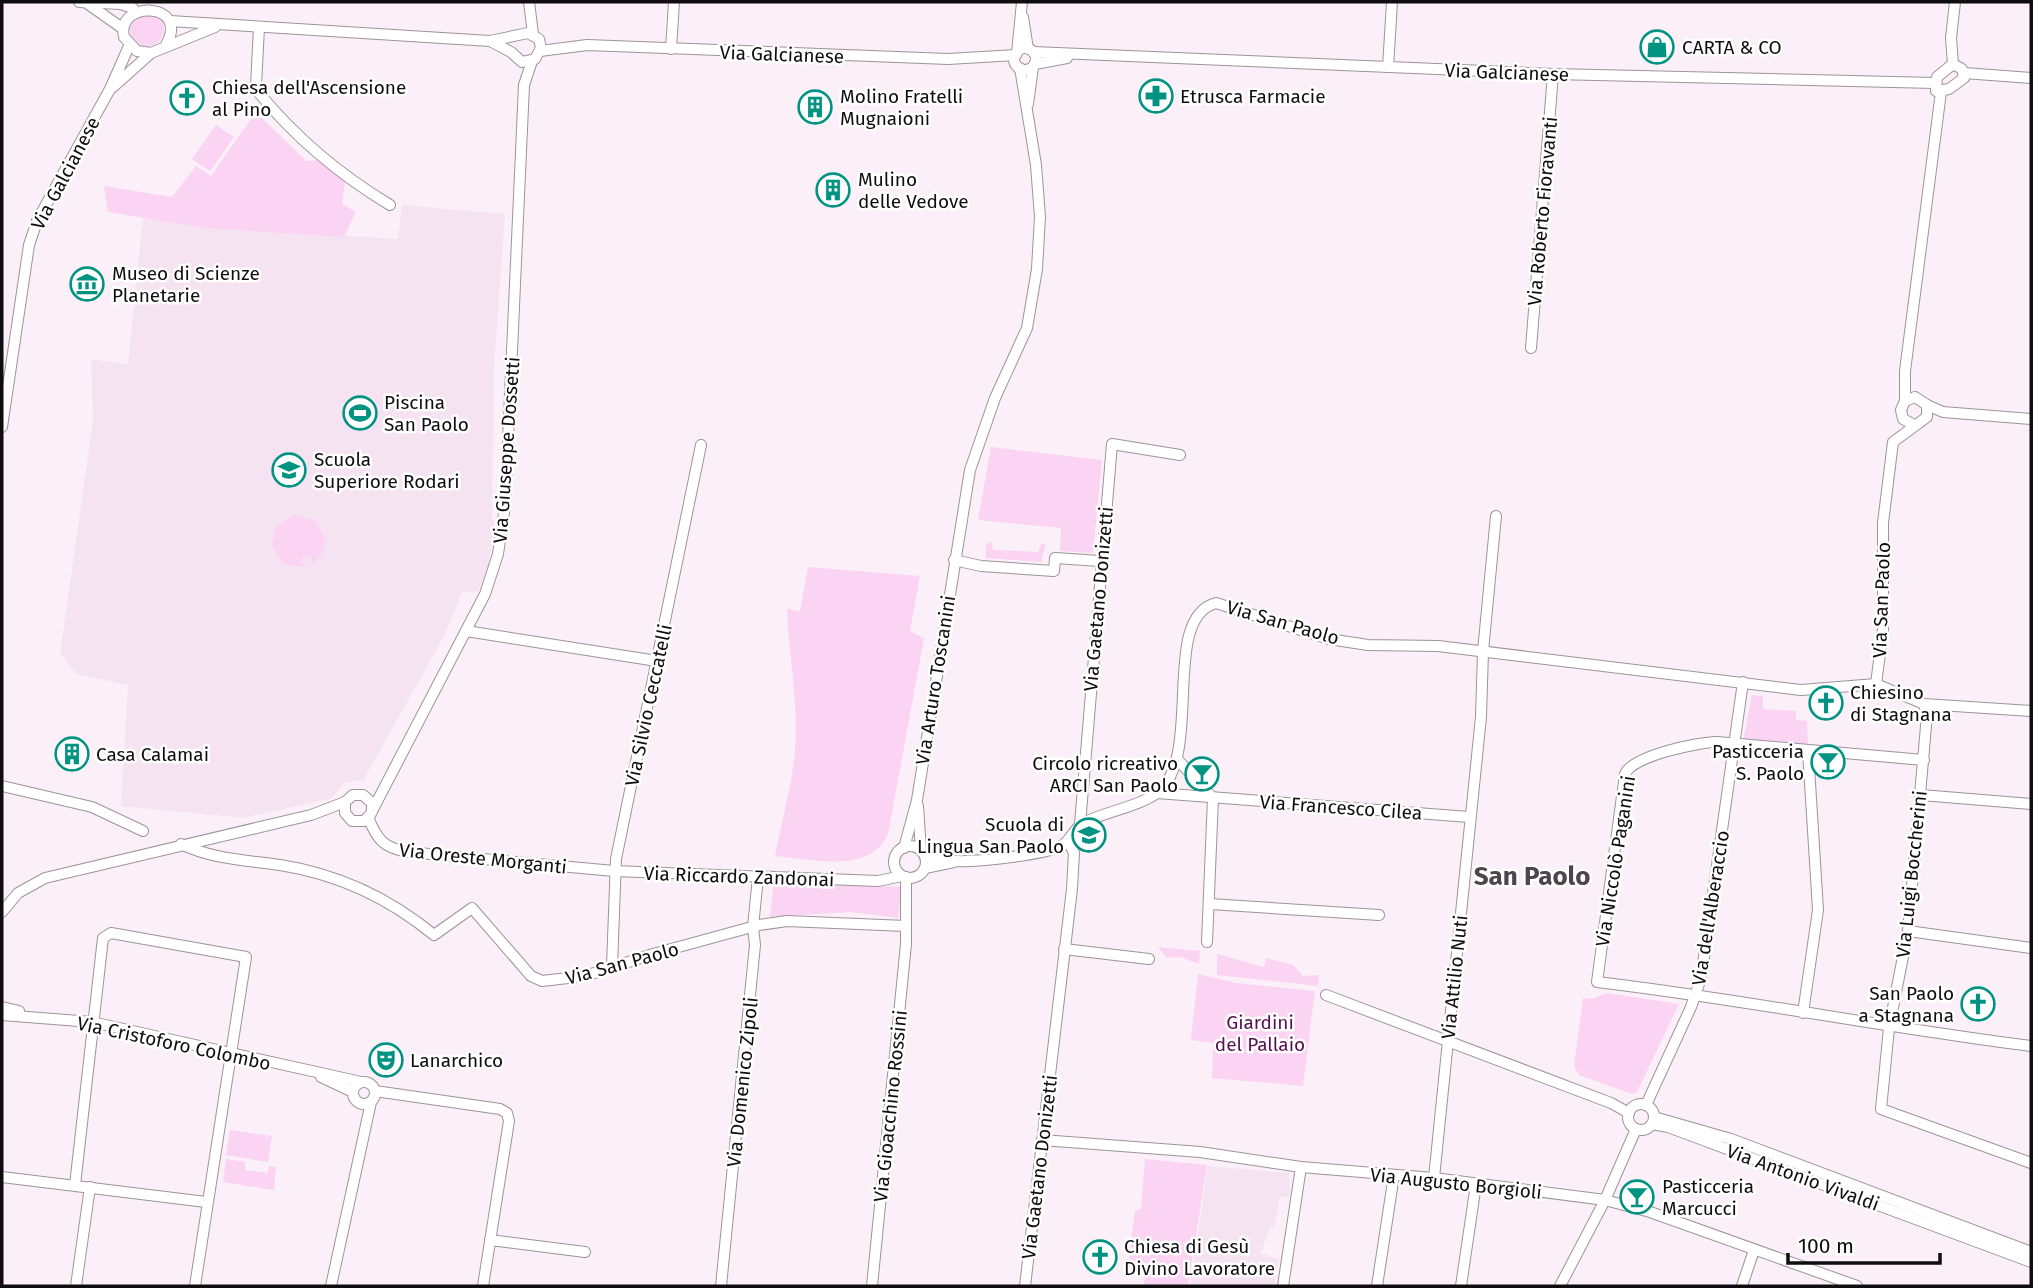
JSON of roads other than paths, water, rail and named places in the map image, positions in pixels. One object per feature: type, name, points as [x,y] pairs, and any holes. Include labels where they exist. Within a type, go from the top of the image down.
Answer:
[{"type":"street","points":[[84,2],[163,6],[170,21],[171,32],[166,45]]},
{"type":"street","points":[[84,2],[122,28],[129,46],[137,51],[151,53]]},
{"type":"street","points":[[671,49],[674,2]]},
{"type":"street","points":[[1388,67],[1392,2]]},
{"type":"street","points":[[1955,2],[1951,38],[1953,64],[1964,73],[2031,78]]},
{"type":"street","points":[[122,28],[125,18],[139,5]]},
{"type":"street","points":[[514,56],[517,36],[529,5]]},
{"type":"street","points":[[529,5],[537,41],[531,61]]},
{"type":"street","points":[[1021,5],[1022,57],[1028,104]]},
{"type":"street","name":"Via Galcianese","points":[[170,21],[490,41],[517,36],[537,41],[671,49],[978,59],[1080,55],[1938,87]]},
{"type":"street","name":"Via Galcianese","points":[[110,89],[151,53],[217,26]]},
{"type":"street","points":[[259,27],[259,93],[328,161],[356,184],[390,205]]},
{"type":"street","name":"Via Galcianese","points":[[490,41],[514,56],[531,61]]},
{"type":"street","name":"Via Galcianese","points":[[2,426],[29,245],[37,221],[110,89],[129,46]]},
{"type":"street","name":"Via Galcianese","points":[[1022,57],[1034,66],[1080,55]]},
{"type":"street","name":"Via Giuseppe Dossetti","points":[[514,56],[524,85]]},
{"type":"street","name":"Via Giuseppe Dossetti","points":[[370,815],[466,631],[494,569],[505,506],[524,85],[531,61]]},
{"type":"street","points":[[1914,425],[1906,423],[1901,415],[1905,401],[1905,371],[1938,87],[1942,71],[1953,64]]},
{"type":"street","points":[[1028,104],[1034,66]]},
{"type":"street","points":[[1938,87],[1959,84],[1964,73]]},
{"type":"street","name":"Via Roberto Fioravanti","points":[[1531,348],[1553,74]]},
{"type":"street","name":"Via Arturo Toscanini","points":[[904,848],[917,800],[970,470],[995,398],[1027,328],[1037,269],[1040,210],[1028,104]]},
{"type":"street","points":[[1905,371],[1925,407]]},
{"type":"street","points":[[1905,401],[1943,412],[2031,419]]},
{"type":"street","name":"Via San Paolo","points":[[1157,793],[1177,759],[1186,650],[1191,631],[1208,605],[1227,605],[1329,639],[1368,645],[1483,651],[1809,690],[1876,684],[1883,630],[1883,523],[1893,442],[1914,425],[1925,407]]},
{"type":"street","name":"Via Gaetano Donizetti","points":[[1080,824],[1100,561],[1112,444],[1180,455]]},
{"type":"street","name":"Via Silvio Ceccatelli","points":[[612,966],[614,871],[701,445]]},
{"type":"street","points":[[1483,651],[1496,516]]},
{"type":"street","points":[[954,560],[981,566],[1054,571],[1055,558],[1100,561]]},
{"type":"street","points":[[466,631],[657,660]]},
{"type":"street","name":"Via Attilio Nuti","points":[[1434,1178],[1469,817],[1482,717],[1483,651]]},
{"type":"street","name":"Via dell'Alberaccio","points":[[1646,1105],[1696,995],[1743,682]]},
{"type":"street","points":[[1876,684],[1924,704],[2031,711]]},
{"type":"street","points":[[1735,743],[1924,760],[1927,715],[1924,704]]},
{"type":"street","name":"Via Niccolò Paganini","points":[[1696,995],[1597,982],[1628,768],[1640,761],[1700,743],[1735,743]]},
{"type":"street","points":[[1803,1013],[1818,910],[1808,751]]},
{"type":"street","points":[[1177,759],[1213,798],[1208,942]]},
{"type":"street","name":"Via Luigi Boccherini","points":[[1924,760],[1908,931],[1889,1028],[1881,1109],[2031,1163]]},
{"type":"street","points":[[2,786],[92,807],[143,831]]},
{"type":"street","points":[[2,912],[18,892],[45,878],[181,844],[345,808],[353,795],[364,795],[383,788]]},
{"type":"street","points":[[906,926],[904,877],[894,865],[896,855],[904,848],[915,847],[923,853],[956,861],[1038,853],[1068,841],[1080,824],[1157,793]]},
{"type":"street","name":"Via Francesco Cilea","points":[[1157,793],[1469,817]]},
{"type":"street","points":[[345,808],[355,822],[370,815],[372,803],[364,795]]},
{"type":"street","points":[[1921,795],[2031,804]]},
{"type":"street","name":"Via Arturo Toscanini","points":[[917,800],[923,853]]},
{"type":"street","name":"Via Oreste Morganti","points":[[370,815],[378,839],[392,849],[614,871]]},
{"type":"street","name":"Via Gaetano Donizetti","points":[[1025,1286],[1064,949],[1073,853],[1068,841]]},
{"type":"street","name":"Via San Paolo","points":[[181,844],[204,855],[321,873],[383,900],[434,935],[472,908],[538,980],[576,977],[753,927],[816,920],[906,926]]},
{"type":"street","points":[[923,853],[925,868]]},
{"type":"street","points":[[904,877],[918,876],[925,868],[949,865],[956,861]]},
{"type":"street","name":"Via Riccardo Zandonai","points":[[863,880],[883,873],[894,865]]},
{"type":"street","name":"Via Riccardo Zandonai","points":[[614,871],[878,881],[904,877]]},
{"type":"street","name":"Via Domenico Zipoli","points":[[721,1286],[754,959],[753,927],[758,877]]},
{"type":"street","points":[[1210,904],[1379,915]]},
{"type":"street","name":"Via Gioacchino Rossini","points":[[872,1286],[906,926]]},
{"type":"street","points":[[1908,931],[2031,948]]},
{"type":"street","points":[[75,1185],[102,941],[108,934],[246,957],[195,1286]]},
{"type":"street","points":[[1064,949],[1150,959]]},
{"type":"street","points":[[1325,995],[1447,1038],[1611,1103],[1629,1113]]},
{"type":"street","points":[[1696,995],[1889,1028],[2031,1046]]},
{"type":"street","name":"Via Cristoforo Colombo","points":[[2,1007],[39,1016]]},
{"type":"street","name":"Via Cristoforo Colombo","points":[[2,1015],[92,1022],[309,1073],[334,1074],[357,1087]]},
{"type":"street","points":[[370,1102],[358,1103],[357,1087],[370,1084],[375,1091],[500,1109],[508,1113],[509,1122],[483,1286]]},
{"type":"street","points":[[331,1286],[370,1102],[375,1091]]},
{"type":"street","points":[[1637,1105],[1646,1105],[1651,1109],[1653,1121],[1644,1130],[1636,1129],[1629,1122],[1629,1113],[1637,1105]]},
{"type":"street","name":"Via Antonio Vivaldi","points":[[1653,1121],[1731,1139],[2031,1251]]},
{"type":"street","name":"Via Antonio Vivaldi","points":[[1653,1121],[2031,1262]]},
{"type":"street","points":[[1560,1286],[1605,1200],[1636,1129]]},
{"type":"street","name":"Via Augusto Borgioli","points":[[1042,1140],[1200,1152],[1301,1167],[1434,1178],[1605,1200],[1650,1212],[1857,1286]]},
{"type":"street","points":[[1283,1286],[1301,1167]]},
{"type":"street","points":[[1377,1286],[1394,1175]]},
{"type":"street","points":[[2,1177],[206,1202]]},
{"type":"street","points":[[1461,1286],[1476,1184]]},
{"type":"street","points":[[76,1286],[90,1186]]},
{"type":"street","points":[[490,1240],[585,1252]]},
{"type":"street","points":[[1742,1286],[1754,1250]]},
{"type":"place","name":"CARTA & CO","points":[[1657,47]]},
{"type":"place","name":"Etrusca Farmacie","points":[[1156,96]]},
{"type":"place","name":"Chiesa dell'Ascensione al Pino","points":[[187,98]]},
{"type":"place","name":"Molino Fratelli Mugnaioni","points":[[815,107]]},
{"type":"place","name":"Mulino delle Vedove","points":[[833,190]]},
{"type":"place","name":"Museo di Scienze Planetarie","points":[[87,284]]},
{"type":"place","name":"Piscina San Paolo","points":[[360,413]]},
{"type":"place","name":"Scuola Superiore Rodari","points":[[289,470]]},
{"type":"place","name":"Chiesino di Stagnana","points":[[1826,703]]},
{"type":"place","name":"Casa Calamai","points":[[72,754]]},
{"type":"place","name":"Pasticceria S. Paolo","points":[[1828,762]]},
{"type":"place","name":"Circolo ricreativo ARCI San Paolo","points":[[1202,774]]},
{"type":"place","name":"Scuola di Lingua San Paolo","points":[[1089,835]]},
{"type":"place","name":"San Paolo a Stagnana","points":[[1978,1004]]},
{"type":"place","name":"Lanarchico","points":[[386,1060]]},
{"type":"place","name":"Pasticceria Marcucci","points":[[1637,1197]]},
{"type":"place","name":"Chiesa di Gesù Divino Lavoratore","points":[[1100,1257]]},
{"type":"district","name":"San Paolo","points":[[1532,876]]},
{"type":"park label","name":"Giardini del Pallaio","points":[[1260,1033]]}]
